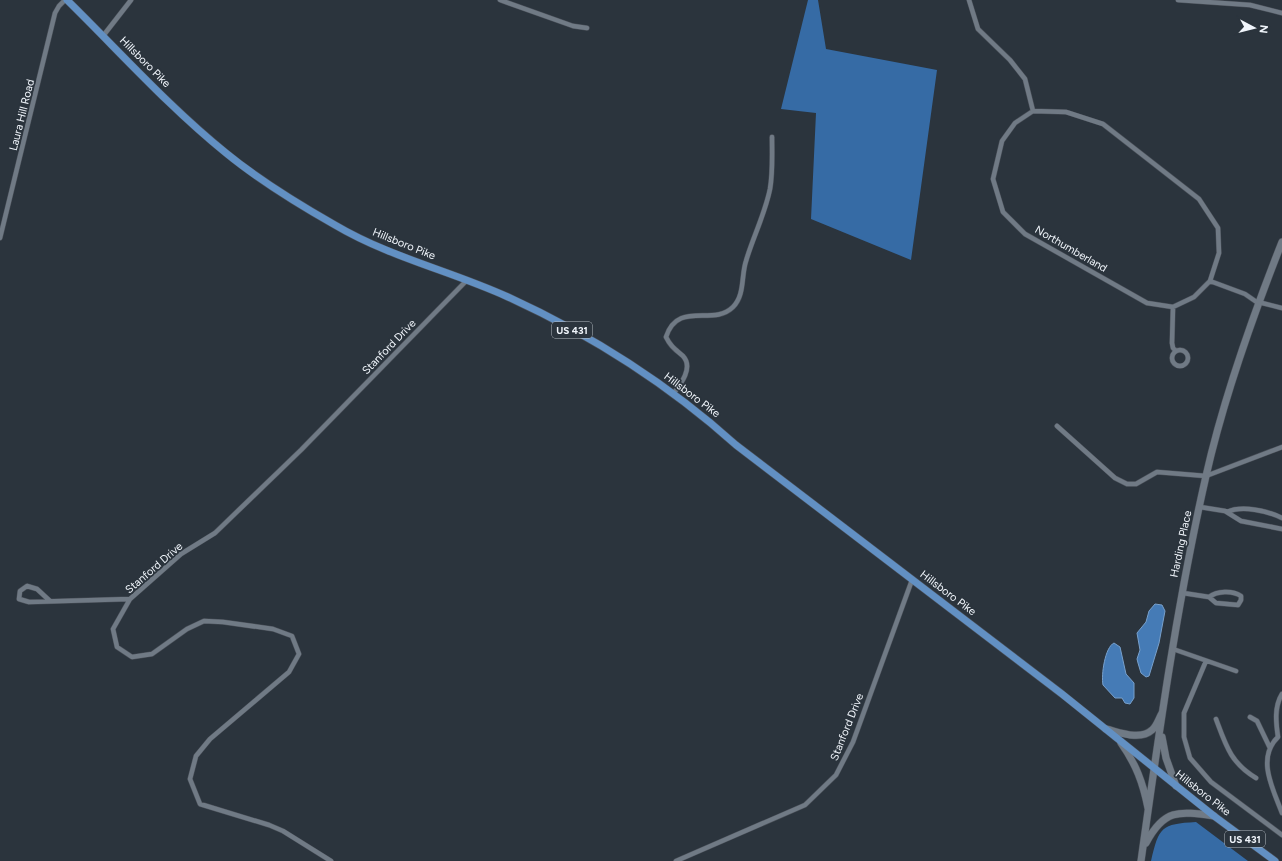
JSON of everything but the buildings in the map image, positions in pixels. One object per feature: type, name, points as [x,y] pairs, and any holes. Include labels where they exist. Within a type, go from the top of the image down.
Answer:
[{"type":"main road","name":"Hillsboro Pike","points":[[66,0],[182,113],[226,153],[285,194],[336,226],[369,243],[404,258],[467,280],[506,296],[596,342],[673,394],[714,425],[742,450],[1105,728],[1155,770],[1214,816],[1275,861]]},
{"type":"main road","name":"Harding Place","points":[[1141,861],[1182,593],[1206,476],[1239,356],[1282,242]]},
{"type":"main road","points":[[1105,728],[1124,734],[1139,735],[1152,730],[1164,709]]},
{"type":"main road","points":[[1161,730],[1166,758],[1176,786]]},
{"type":"main road","points":[[1118,740],[1133,760],[1137,769],[1144,790],[1149,814]]},
{"type":"main road","points":[[1143,849],[1153,830],[1163,818],[1172,815],[1191,813],[1214,816]]},
{"type":"street","name":"Laura Hill Road","points":[[0,238],[55,13],[59,6],[66,0]]},
{"type":"street","points":[[103,36],[131,0]]},
{"type":"street","points":[[500,0],[573,26],[587,28]]},
{"type":"street","points":[[969,0],[978,29],[1010,60],[1025,79],[1033,111],[1066,112],[1103,124],[1199,199],[1218,228],[1220,253],[1210,281],[1194,297],[1173,307],[1172,343],[1176,351]]},
{"type":"street","points":[[1178,0],[1250,5],[1282,13]]},
{"type":"street","name":"Northumberland","points":[[1033,111],[1015,123],[1002,141],[993,179],[1003,212],[1026,234],[1147,303],[1173,307]]},
{"type":"street","points":[[673,394],[685,377],[686,366],[684,358],[671,348],[666,337],[669,328],[675,321],[686,317],[723,313],[732,308],[738,300],[745,262],[765,206],[770,187],[772,137]]},
{"type":"street","name":"Stanford Drive","points":[[331,861],[283,831],[269,825],[200,804],[190,779],[196,756],[210,739],[289,672],[300,654],[292,636],[273,629],[224,622],[204,621],[186,629],[152,654],[132,657],[117,648],[113,629],[130,599],[181,554],[215,533],[301,450],[467,280]]},
{"type":"street","points":[[1210,281],[1245,294],[1258,303],[1282,308]]},
{"type":"street","points":[[1057,426],[1115,478],[1127,484],[1136,484],[1157,472],[1206,476],[1282,447]]},
{"type":"street","points":[[1200,507],[1227,512],[1241,521],[1282,529]]},
{"type":"street","points":[[1227,512],[1238,508],[1273,514],[1282,518]]},
{"type":"street","name":"Stanford Drive","points":[[676,861],[805,805],[836,775],[853,742],[912,580]]},
{"type":"street","points":[[50,601],[37,589],[27,586],[20,591],[19,599],[29,602],[130,599]]},
{"type":"street","points":[[1182,593],[1209,597],[1216,603],[1234,605],[1240,604],[1241,600],[1241,596],[1237,594],[1217,592],[1209,597]]},
{"type":"street","points":[[1173,649],[1236,671]]},
{"type":"street","points":[[1206,661],[1184,713],[1184,737],[1190,758],[1211,782],[1282,835]]},
{"type":"street","points":[[1282,694],[1278,700],[1276,720],[1278,737],[1272,743],[1267,764],[1269,778],[1282,812]]},
{"type":"street","points":[[1250,717],[1257,720],[1270,748]]},
{"type":"street","points":[[1216,719],[1229,754],[1244,772],[1256,778]]},
{"type":"shaded area","points":[[808,0],[818,0],[826,49],[937,70],[911,260],[811,219],[816,113],[781,109]]},
{"type":"shaded area","points":[[1155,604],[1162,605],[1165,611],[1159,643],[1149,676],[1146,677],[1141,673],[1137,659],[1140,650],[1137,633],[1146,622],[1149,611]]},
{"type":"shaded area","points":[[1114,643],[1120,647],[1126,674],[1134,683],[1134,698],[1130,704],[1125,703],[1122,698],[1115,698],[1103,685],[1104,662],[1108,650]]},
{"type":"shaded area","points":[[1196,822],[1248,861],[1151,861],[1156,841],[1163,830],[1168,826],[1175,824]]}]
